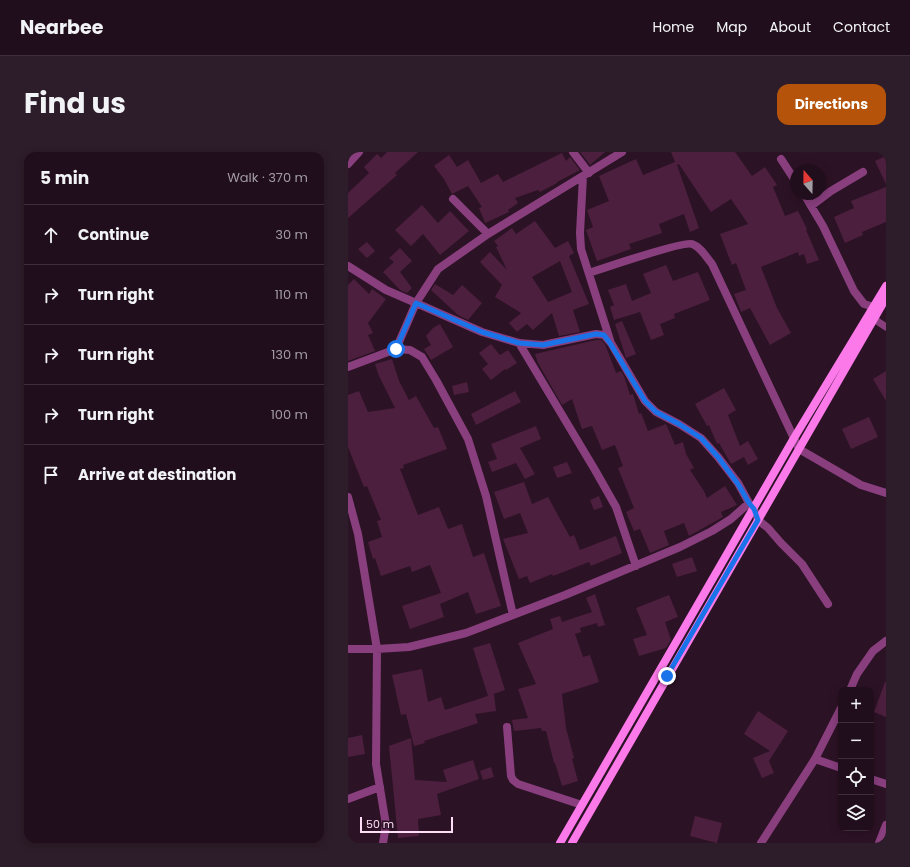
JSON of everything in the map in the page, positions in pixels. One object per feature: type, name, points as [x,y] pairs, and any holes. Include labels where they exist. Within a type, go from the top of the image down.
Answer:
[{"type":"main road","points":[[560,843],[751,506],[874,308],[886,286]]},
{"type":"main road","points":[[572,843],[886,298]]},
{"type":"street","points":[[348,164],[359,152]]},
{"type":"street","points":[[573,152],[586,175],[580,233],[581,249],[610,343]]},
{"type":"street","points":[[396,349],[416,303],[438,269],[488,234],[622,152]]},
{"type":"street","points":[[781,159],[790,173]]},
{"type":"street","points":[[812,206],[831,191],[863,172]]},
{"type":"street","points":[[453,199],[488,234]]},
{"type":"street","points":[[808,200],[823,226],[854,291],[864,304],[874,308]]},
{"type":"street","points":[[589,273],[676,246],[692,244],[704,253],[712,264],[799,449],[861,485],[886,493]]},
{"type":"street","points":[[348,266],[386,290],[482,332],[519,343],[543,345],[596,334],[604,335],[645,401],[656,412],[701,438],[722,462],[738,484],[758,520],[768,528],[802,564],[828,604]]},
{"type":"street","points":[[519,343],[616,507],[636,566]]},
{"type":"street","points":[[348,367],[396,349],[410,350],[422,357],[468,439],[486,496],[514,615]]},
{"type":"street","points":[[348,497],[358,534],[377,649],[376,764],[386,825],[385,843]]},
{"type":"street","points":[[348,649],[409,647],[466,633],[565,596],[680,547],[712,531],[751,506]]},
{"type":"street","points":[[851,687],[857,674],[873,651],[886,641]]},
{"type":"street","points":[[761,843],[815,759],[838,714]]},
{"type":"street","points":[[506,727],[513,780],[518,784],[582,805]]},
{"type":"street","points":[[815,759],[838,767]]},
{"type":"street","points":[[874,780],[886,784]]},
{"type":"street","points":[[348,798],[380,787]]},
{"type":"street","points":[[879,843],[886,825]]},
{"type":"lane","points":[[874,319],[886,327]]},
{"type":"building","points":[[387,152],[418,152],[395,173],[397,175],[348,218],[348,193],[369,173],[364,167],[377,154],[381,158]]},
{"type":"building","points":[[580,152],[605,152],[590,165]]},
{"type":"building","points":[[671,152],[735,152],[752,176],[765,167],[777,185],[773,187],[785,216],[798,211],[819,260],[807,264],[804,254],[799,256],[798,252],[761,267],[777,308],[791,333],[770,345],[750,308],[741,312],[734,294],[746,290],[736,263],[732,265],[720,234],[748,224],[731,199],[711,212],[679,164],[677,165],[699,228],[690,232],[684,214],[659,224],[662,233],[629,244],[631,249],[597,261],[586,230],[593,227],[587,210],[609,201],[599,176],[636,159],[643,175],[675,162]]},
{"type":"building","points":[[562,153],[566,161],[570,157],[580,170],[540,192],[538,190],[515,198],[518,203],[508,210],[509,212],[485,223],[479,208],[482,207],[468,186],[452,194],[444,179],[434,166],[449,155],[457,167],[468,160],[481,183],[498,174],[503,182]]},
{"type":"building","points":[[886,156],[886,184],[875,161]]},
{"type":"building","points":[[886,187],[886,222],[862,232],[863,235],[845,243],[834,217],[854,208],[851,201]]},
{"type":"building","points":[[422,205],[438,223],[450,211],[469,231],[440,255],[423,234],[411,246],[395,230]]},
{"type":"building","points":[[535,221],[555,248],[568,241],[574,253],[569,256],[589,304],[573,310],[580,332],[559,336],[552,313],[533,330],[527,324],[517,332],[509,323],[521,313],[495,297],[502,285],[480,262],[490,252],[507,270],[496,247],[498,246],[494,241],[512,228],[516,234]],"holes":[[[560,261],[572,292],[548,302],[532,277]]]},
{"type":"building","points":[[367,242],[375,251],[367,258],[358,249]]},
{"type":"building","points":[[400,248],[412,261],[400,272],[412,288],[407,293],[400,290],[383,272],[394,262],[389,258]]},
{"type":"building","points":[[666,265],[673,281],[698,272],[710,300],[674,314],[675,318],[660,324],[664,335],[651,340],[640,312],[614,320],[610,307],[614,305],[608,290],[626,284],[632,301],[651,293],[643,274]]},
{"type":"building","points":[[354,279],[369,294],[372,289],[386,299],[368,323],[373,333],[368,335],[375,351],[348,361],[348,285]]},
{"type":"building","points":[[435,284],[453,295],[462,285],[482,303],[468,320],[458,315],[431,290]]},
{"type":"building","points":[[622,321],[636,354],[626,358],[615,324]]},
{"type":"building","points":[[440,324],[453,347],[431,360],[424,349],[431,345],[426,336],[433,328]]},
{"type":"building","points":[[601,340],[605,344],[616,373],[621,371],[624,376],[630,395],[633,394],[639,414],[641,413],[648,431],[666,424],[675,445],[683,442],[686,454],[694,468],[690,470],[707,498],[725,486],[737,505],[721,512],[723,517],[689,536],[684,523],[664,531],[669,545],[650,553],[640,529],[634,531],[626,512],[634,508],[618,468],[623,466],[615,445],[602,450],[592,426],[582,429],[572,399],[562,405],[538,363],[535,354]]},
{"type":"building","points":[[491,344],[500,355],[508,350],[517,363],[506,370],[505,369],[491,380],[482,369],[488,364],[479,353]]},
{"type":"building","points":[[392,359],[399,381],[409,400],[416,396],[434,428],[438,427],[447,449],[403,465],[404,468],[400,469],[418,515],[439,507],[448,529],[462,524],[473,557],[484,553],[501,606],[476,614],[468,592],[440,604],[444,617],[410,629],[402,606],[441,593],[430,565],[412,572],[410,566],[381,576],[375,558],[373,559],[368,542],[382,537],[377,521],[381,520],[367,486],[364,487],[348,447],[348,395],[359,391],[368,412],[395,408],[379,376],[375,364]]},
{"type":"building","points":[[886,371],[886,401],[873,379]]},
{"type":"building","points":[[467,382],[469,392],[454,395],[452,386]]},
{"type":"building","points":[[724,388],[736,410],[728,415],[740,446],[748,441],[758,459],[748,465],[744,457],[731,464],[719,443],[717,444],[709,425],[707,426],[695,404]]},
{"type":"building","points":[[515,391],[521,402],[476,425],[471,414]]},
{"type":"building","points":[[869,417],[878,437],[851,449],[842,429]]},
{"type":"building","points":[[536,426],[541,439],[520,448],[535,474],[525,479],[516,463],[492,472],[488,462],[497,459],[491,444]]},
{"type":"building","points":[[567,462],[572,473],[557,478],[553,467]]},
{"type":"building","points":[[524,482],[532,504],[548,497],[570,537],[574,535],[580,550],[616,536],[622,553],[591,566],[589,562],[530,583],[527,576],[519,579],[503,539],[528,533],[520,513],[504,519],[494,492]]},
{"type":"building","points":[[599,496],[603,507],[594,510],[590,500]]},
{"type":"building","points":[[692,557],[697,571],[677,577],[672,564]]},
{"type":"building","points":[[595,594],[605,625],[598,627],[597,623],[580,628],[581,632],[575,634],[583,657],[590,655],[599,682],[562,694],[566,728],[578,781],[562,786],[554,763],[546,731],[542,731],[541,728],[514,731],[512,720],[528,718],[518,689],[536,684],[518,643],[553,629],[550,619],[560,616],[562,622],[592,612],[586,598]]},
{"type":"building","points":[[669,595],[678,617],[665,622],[671,640],[666,648],[639,656],[633,639],[647,635],[636,608]]},
{"type":"building","points":[[490,643],[505,690],[488,696],[473,648]]},
{"type":"building","points":[[422,669],[428,702],[441,697],[445,710],[494,694],[496,711],[475,714],[478,723],[424,741],[425,743],[414,746],[406,714],[401,715],[392,675]]},
{"type":"building","points":[[885,682],[886,682],[886,717],[874,712]]},
{"type":"building","points":[[758,711],[788,731],[769,761],[774,773],[762,778],[753,758],[770,751],[744,734]]},
{"type":"building","points":[[362,735],[365,754],[348,757],[348,738]]},
{"type":"building","points":[[411,738],[415,780],[447,782],[443,770],[473,760],[479,779],[437,794],[441,815],[418,819],[419,836],[398,838],[389,746]]},
{"type":"building","points":[[491,767],[494,777],[483,780],[480,771]]},
{"type":"building","points":[[695,816],[722,823],[717,843],[690,836]]},
{"type":"route","points":[[396,349],[416,303],[482,332],[519,343],[543,345],[596,334],[604,335],[645,401],[656,412],[701,438],[718,457],[754,509],[758,520],[667,676]]}]
